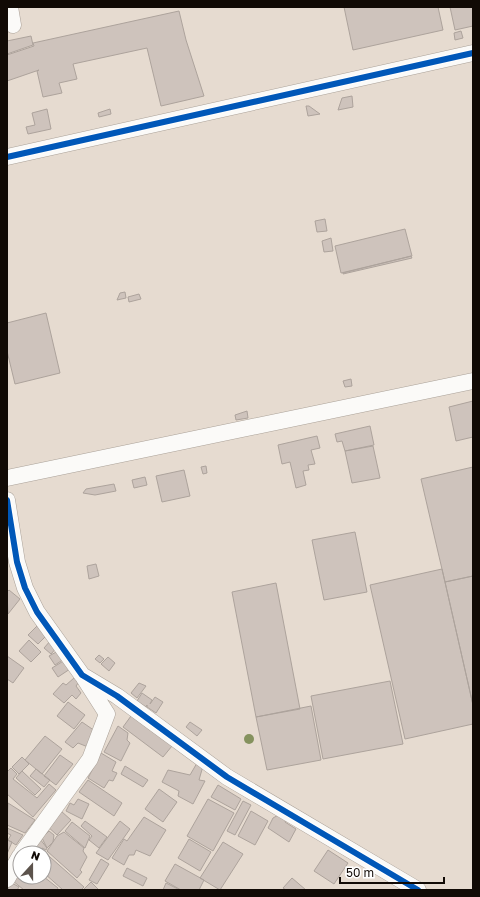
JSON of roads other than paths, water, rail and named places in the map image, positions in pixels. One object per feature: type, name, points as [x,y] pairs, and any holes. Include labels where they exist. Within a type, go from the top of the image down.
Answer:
[{"type":"street","points":[[10,7],[13,25]]},
{"type":"street","points":[[7,157],[473,53]]},
{"type":"street","points":[[7,478],[473,381]]},
{"type":"street","points":[[7,500],[17,562],[25,588],[37,612],[82,675],[107,714],[90,758],[28,845]]},
{"type":"street","points":[[82,675],[117,696],[228,777],[418,890]]},
{"type":"street","points":[[7,879],[12,870]]}]
